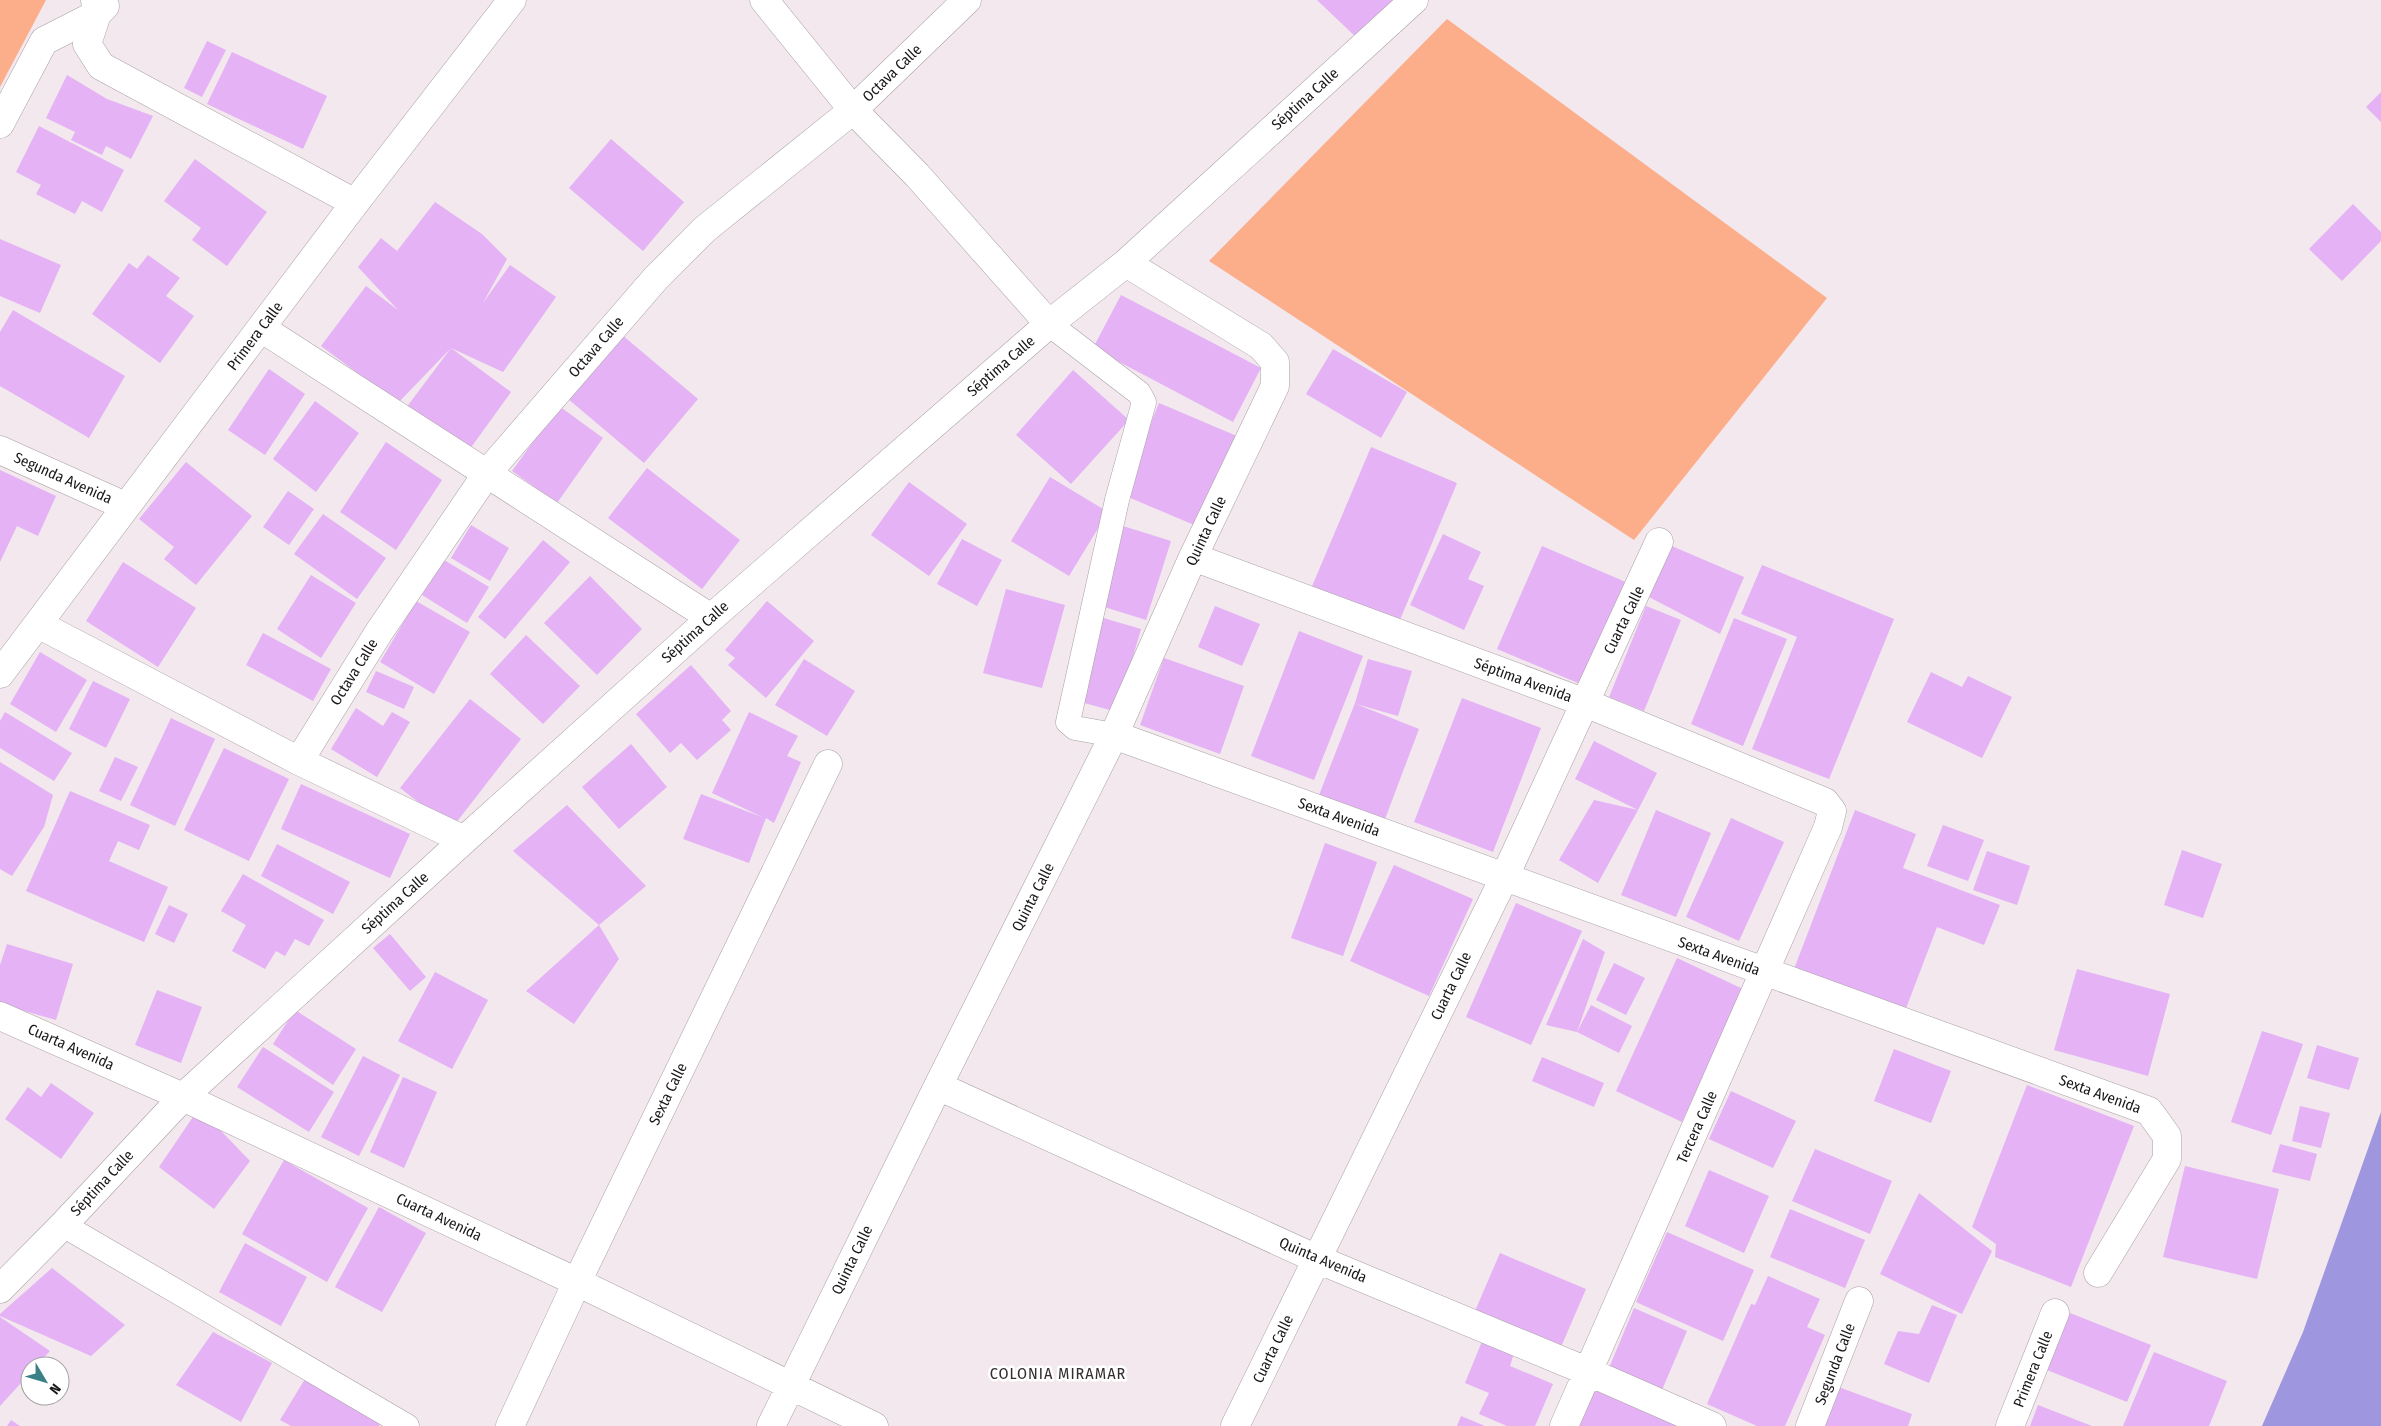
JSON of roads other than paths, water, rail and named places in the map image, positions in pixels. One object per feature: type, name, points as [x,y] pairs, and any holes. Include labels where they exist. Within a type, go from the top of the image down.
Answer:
[{"type":"street","name":"Primera Calle","points":[[0,674],[355,203],[512,0]]},
{"type":"street","points":[[764,0],[853,110],[923,183],[1049,324]]},
{"type":"street","name":"Octava Calle","points":[[299,761],[379,632],[488,472],[656,278],[705,229],[853,110],[967,0]]},
{"type":"street","name":"Séptima Calle","points":[[0,1289],[184,1097],[464,840],[711,618],[1049,324],[1126,263],[1414,0]]},
{"type":"street","points":[[101,5],[87,44],[101,66],[355,203]]},
{"type":"street","points":[[0,124],[44,41],[101,5]]},
{"type":"street","name":"Quinta Calle","points":[[771,1426],[938,1086],[1114,735],[1193,557],[1275,386],[1275,362],[1261,346],[1126,263]]},
{"type":"street","points":[[261,328],[488,472],[711,618]]},
{"type":"street","name":"Segunda Avenida","points":[[0,450],[125,506]]},
{"type":"street","name":"Cuarta Calle","points":[[1235,1426],[1504,878],[1583,702],[1635,599],[1659,542]]},
{"type":"street","name":"Séptima Avenida","points":[[1193,557],[1583,702],[1825,802],[1832,811],[1828,827]]},
{"type":"street","points":[[38,624],[299,761],[464,840]]},
{"type":"street","name":"Sexta Avenida","points":[[1114,735],[1764,973],[2149,1111],[2167,1136],[2167,1159],[2098,1273]]},
{"type":"street","name":"Sexta Calle","points":[[510,1426],[577,1282],[828,764]]},
{"type":"street","name":"Tercera Calle","points":[[1564,1426],[1828,827]]},
{"type":"street","name":"Cuarta Avenida","points":[[0,1016],[184,1097],[577,1282],[874,1426]]},
{"type":"street","name":"Quinta Avenida","points":[[938,1086],[1317,1259],[1589,1372],[1712,1426]]},
{"type":"street","name":"Segunda Calle","points":[[1810,1426],[1859,1301]]},
{"type":"street","name":"Primera Calle","points":[[2010,1426],[2055,1313]]},
{"type":"lane","points":[[1049,324],[1139,393],[1144,402],[1117,500],[1068,722],[1075,728],[1114,735]]},
{"type":"lane","points":[[63,1225],[398,1424]]},
{"type":"district","name":"COLONIA MIRAMAR","points":[[1058,1373]]}]
